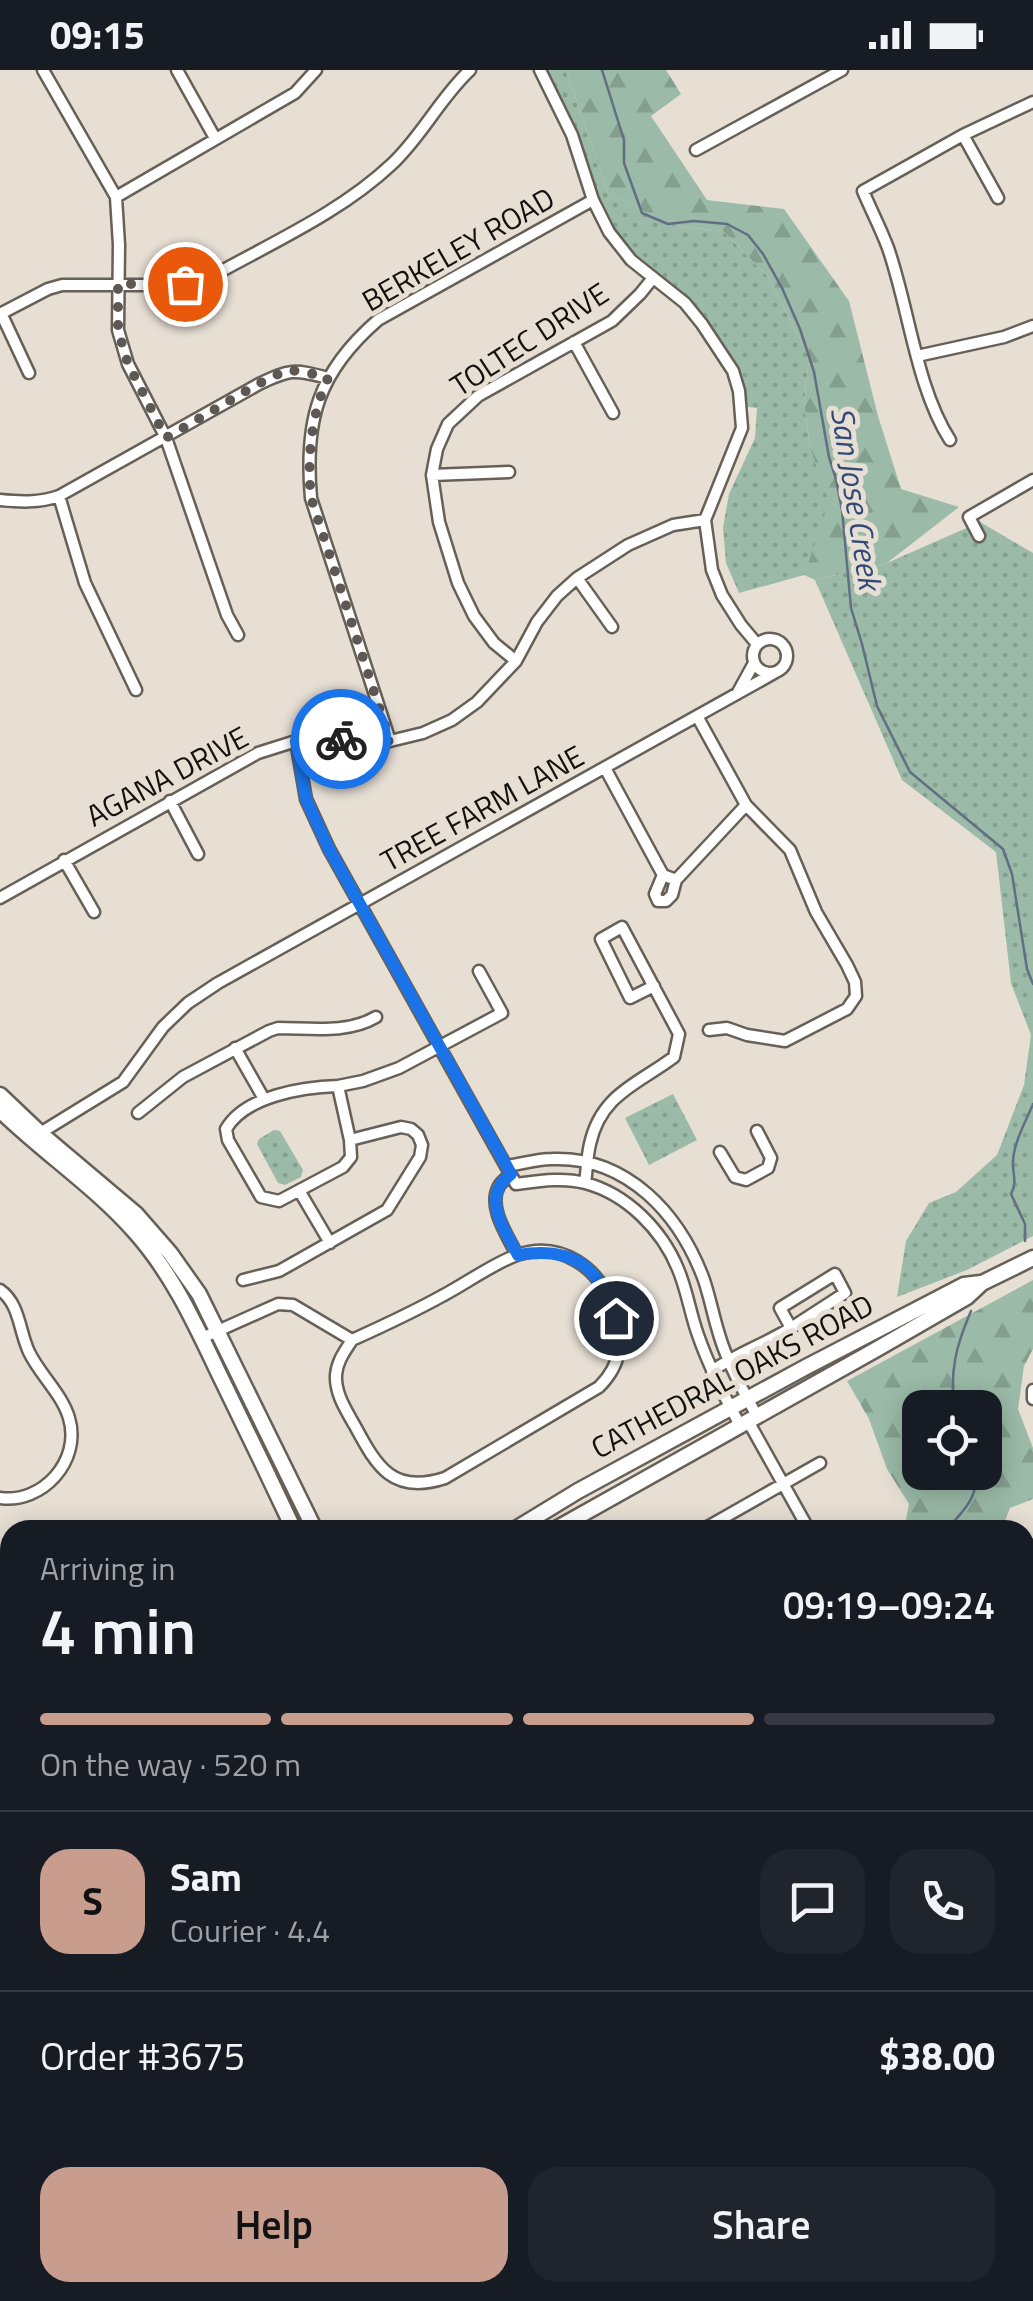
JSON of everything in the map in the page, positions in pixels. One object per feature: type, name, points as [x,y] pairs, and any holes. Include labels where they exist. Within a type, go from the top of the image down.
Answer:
[{"type":"main road","points":[[0,1095],[35,1136],[138,1235],[166,1272],[289,1520]]},
{"type":"main road","points":[[0,1110],[109,1190],[154,1234],[199,1294],[310,1520]]},
{"type":"main road","name":"CATHEDRAL OAKS ROAD","points":[[572,1520],[967,1297],[982,1283],[1033,1258]]},
{"type":"main road","name":"CATHEDRAL OAKS ROAD","points":[[530,1520],[840,1348],[964,1284],[982,1283]]},
{"type":"street","points":[[43,70],[116,198],[120,245],[118,330],[128,364],[166,438],[227,615],[238,636]]},
{"type":"street","points":[[177,70],[215,138]]},
{"type":"street","points":[[116,198],[294,93],[316,70]]},
{"type":"street","points":[[29,373],[1,313],[62,285],[185,284],[209,278],[349,200],[396,161],[470,70]]},
{"type":"street","points":[[540,70],[572,134],[592,200],[609,232],[630,260],[685,303],[732,371],[739,391],[742,428],[704,520],[712,570],[722,595],[757,644]]},
{"type":"street","points":[[696,150],[842,70]]},
{"type":"street","points":[[950,440],[940,425],[917,356],[888,248],[863,191],[963,135],[1033,102]]},
{"type":"street","points":[[963,135],[998,198]]},
{"type":"street","name":"BERKELEY ROAD","points":[[390,741],[311,498],[311,435],[316,404],[328,378],[355,340],[378,320],[592,200]]},
{"type":"street","name":"TOLTEC DRIVE","points":[[516,661],[494,643],[474,616],[458,583],[439,522],[432,475],[437,448],[448,424],[478,396],[612,321],[652,278]]},
{"type":"street","points":[[917,356],[1004,337],[1033,326]]},
{"type":"street","points":[[574,342],[613,413]]},
{"type":"street","points":[[0,500],[24,502],[58,496],[287,370],[328,378]]},
{"type":"street","points":[[432,475],[509,472]]},
{"type":"street","points":[[980,536],[969,517],[1033,480]]},
{"type":"street","points":[[58,496],[85,583],[136,690]]},
{"type":"street","name":"AGANA DRIVE","points":[[0,898],[258,752],[296,741],[390,741],[423,733],[452,720],[476,702],[516,661],[557,596],[577,578],[628,545],[673,524],[704,520]]},
{"type":"street","points":[[577,578],[612,627]]},
{"type":"street","points":[[771,638],[779,641],[785,647],[787,661],[776,672],[766,673],[754,663],[752,653],[757,644],[771,638]]},
{"type":"street","points":[[737,694],[754,663]]},
{"type":"street","name":"TREE FARM LANE","points":[[35,1136],[123,1082],[163,1027],[188,1003],[218,983],[776,672]]},
{"type":"street","points":[[697,716],[746,805],[790,850],[816,912],[855,982],[856,996],[847,1010],[785,1041],[727,1028],[709,1030]]},
{"type":"street","points":[[296,741],[306,799],[329,849],[511,1175]]},
{"type":"street","points":[[605,768],[663,875],[676,880]]},
{"type":"street","points":[[170,801],[198,854]]},
{"type":"street","points":[[663,875],[655,894],[658,901],[666,901],[672,895],[676,880],[746,805]]},
{"type":"street","points":[[64,860],[94,912]]},
{"type":"street","points":[[585,1183],[589,1145],[601,1115],[618,1094],[674,1057],[679,1034],[654,986],[622,928],[601,939],[630,998],[654,986]]},
{"type":"street","points":[[338,1086],[351,1157],[343,1167],[280,1201],[261,1197],[228,1140],[226,1128],[231,1119],[264,1099],[312,1087],[363,1081],[399,1068],[502,1013],[479,971]]},
{"type":"street","points":[[138,1113],[183,1077],[278,1028],[338,1029],[364,1024],[376,1017]]},
{"type":"street","points":[[235,1048],[264,1099]]},
{"type":"street","points":[[242,1280],[278,1271],[388,1210],[420,1158],[422,1145],[418,1135],[402,1127],[350,1140]]},
{"type":"street","points":[[720,1152],[735,1177],[746,1180],[768,1168],[772,1158],[757,1132]]},
{"type":"street","points":[[518,1255],[496,1211],[500,1186],[511,1175],[553,1159],[589,1163],[640,1186],[675,1224],[696,1260],[728,1360],[748,1400],[749,1421]]},
{"type":"street","points":[[511,1175],[585,1183],[626,1202],[645,1218],[669,1250],[712,1371],[731,1408],[749,1421],[805,1520]]},
{"type":"street","points":[[300,1192],[330,1243]]},
{"type":"street","points":[[540,1251],[567,1256],[593,1272],[608,1295],[619,1345],[611,1375],[599,1387],[445,1478],[428,1484],[394,1478],[381,1470],[371,1456],[337,1390],[338,1363],[352,1340],[402,1318],[518,1255],[540,1251]]},
{"type":"street","points":[[712,1371],[766,1344],[846,1293],[834,1274],[780,1308],[791,1328]]},
{"type":"street","points":[[0,1290],[16,1309],[22,1336],[36,1366],[66,1409],[72,1432],[68,1454],[52,1482],[28,1496],[0,1498]]},
{"type":"street","points":[[202,1338],[278,1304],[294,1305],[352,1340]]},
{"type":"street","points":[[1033,1390],[1033,1400]]},
{"type":"street","points":[[720,1520],[820,1463]]},
{"type":"green space","points":[[540,70],[566,70],[608,193],[673,226],[723,231],[769,278],[809,357],[804,402],[810,448],[830,503],[804,575],[739,593],[726,563],[723,528],[729,494],[755,438],[757,408],[741,406],[732,371],[668,288],[609,232],[583,163]]},
{"type":"green space","points":[[566,70],[666,70],[681,94],[651,116],[707,200],[784,209],[849,301],[901,489],[959,507],[887,563],[815,580],[804,575],[829,502],[810,448],[804,402],[809,357],[769,278],[723,231],[673,226],[608,193]]},
{"type":"green space","points":[[980,522],[1033,553],[1033,1236],[967,1270],[897,1297],[906,1241],[929,1203],[956,1192],[997,1155],[1024,1085],[1031,1035],[1011,983],[996,852],[902,780],[815,580],[887,563]]},
{"type":"green space","points":[[673,1094],[697,1140],[649,1165],[625,1118]]},
{"type":"green space","points":[[274,1130],[280,1131],[303,1170],[301,1177],[285,1185],[278,1183],[257,1144]]},
{"type":"green space","points":[[1033,1280],[1033,1349],[1024,1366],[1018,1409],[1033,1448],[1033,1499],[1010,1508],[1005,1520],[906,1520],[909,1504],[887,1469],[869,1419],[847,1381]]},
{"type":"green space","points":[[218,1348],[305,1520],[298,1520],[222,1364]]},
{"type":"waterway","name":"San Jose Creek","points":[[602,70],[624,140],[624,163],[642,213],[668,224],[727,224],[748,235],[782,288],[814,372],[842,510],[851,608],[877,706],[910,772],[1003,849],[1012,874],[1027,969],[1033,984]]},
{"type":"waterway","name":"San Jose Creek","points":[[1025,1241],[1025,1224],[1011,1194],[1016,1146],[1033,1104]]},
{"type":"waterway","name":"San Jose Creek","points":[[953,1390],[955,1358],[971,1311]]},
{"type":"waterway","name":"San Jose Creek","points":[[955,1520],[974,1490]]},
{"type":"way so far","points":[[185,284],[118,284],[118,330],[128,364],[166,438],[287,370],[328,378],[316,404],[311,435],[311,498],[390,741],[341,739]]},
{"type":"route","points":[[341,739],[296,741],[306,799],[329,849],[511,1174],[500,1186],[496,1211],[518,1255],[540,1251],[567,1256],[593,1272],[602,1283],[616,1318]]}]
